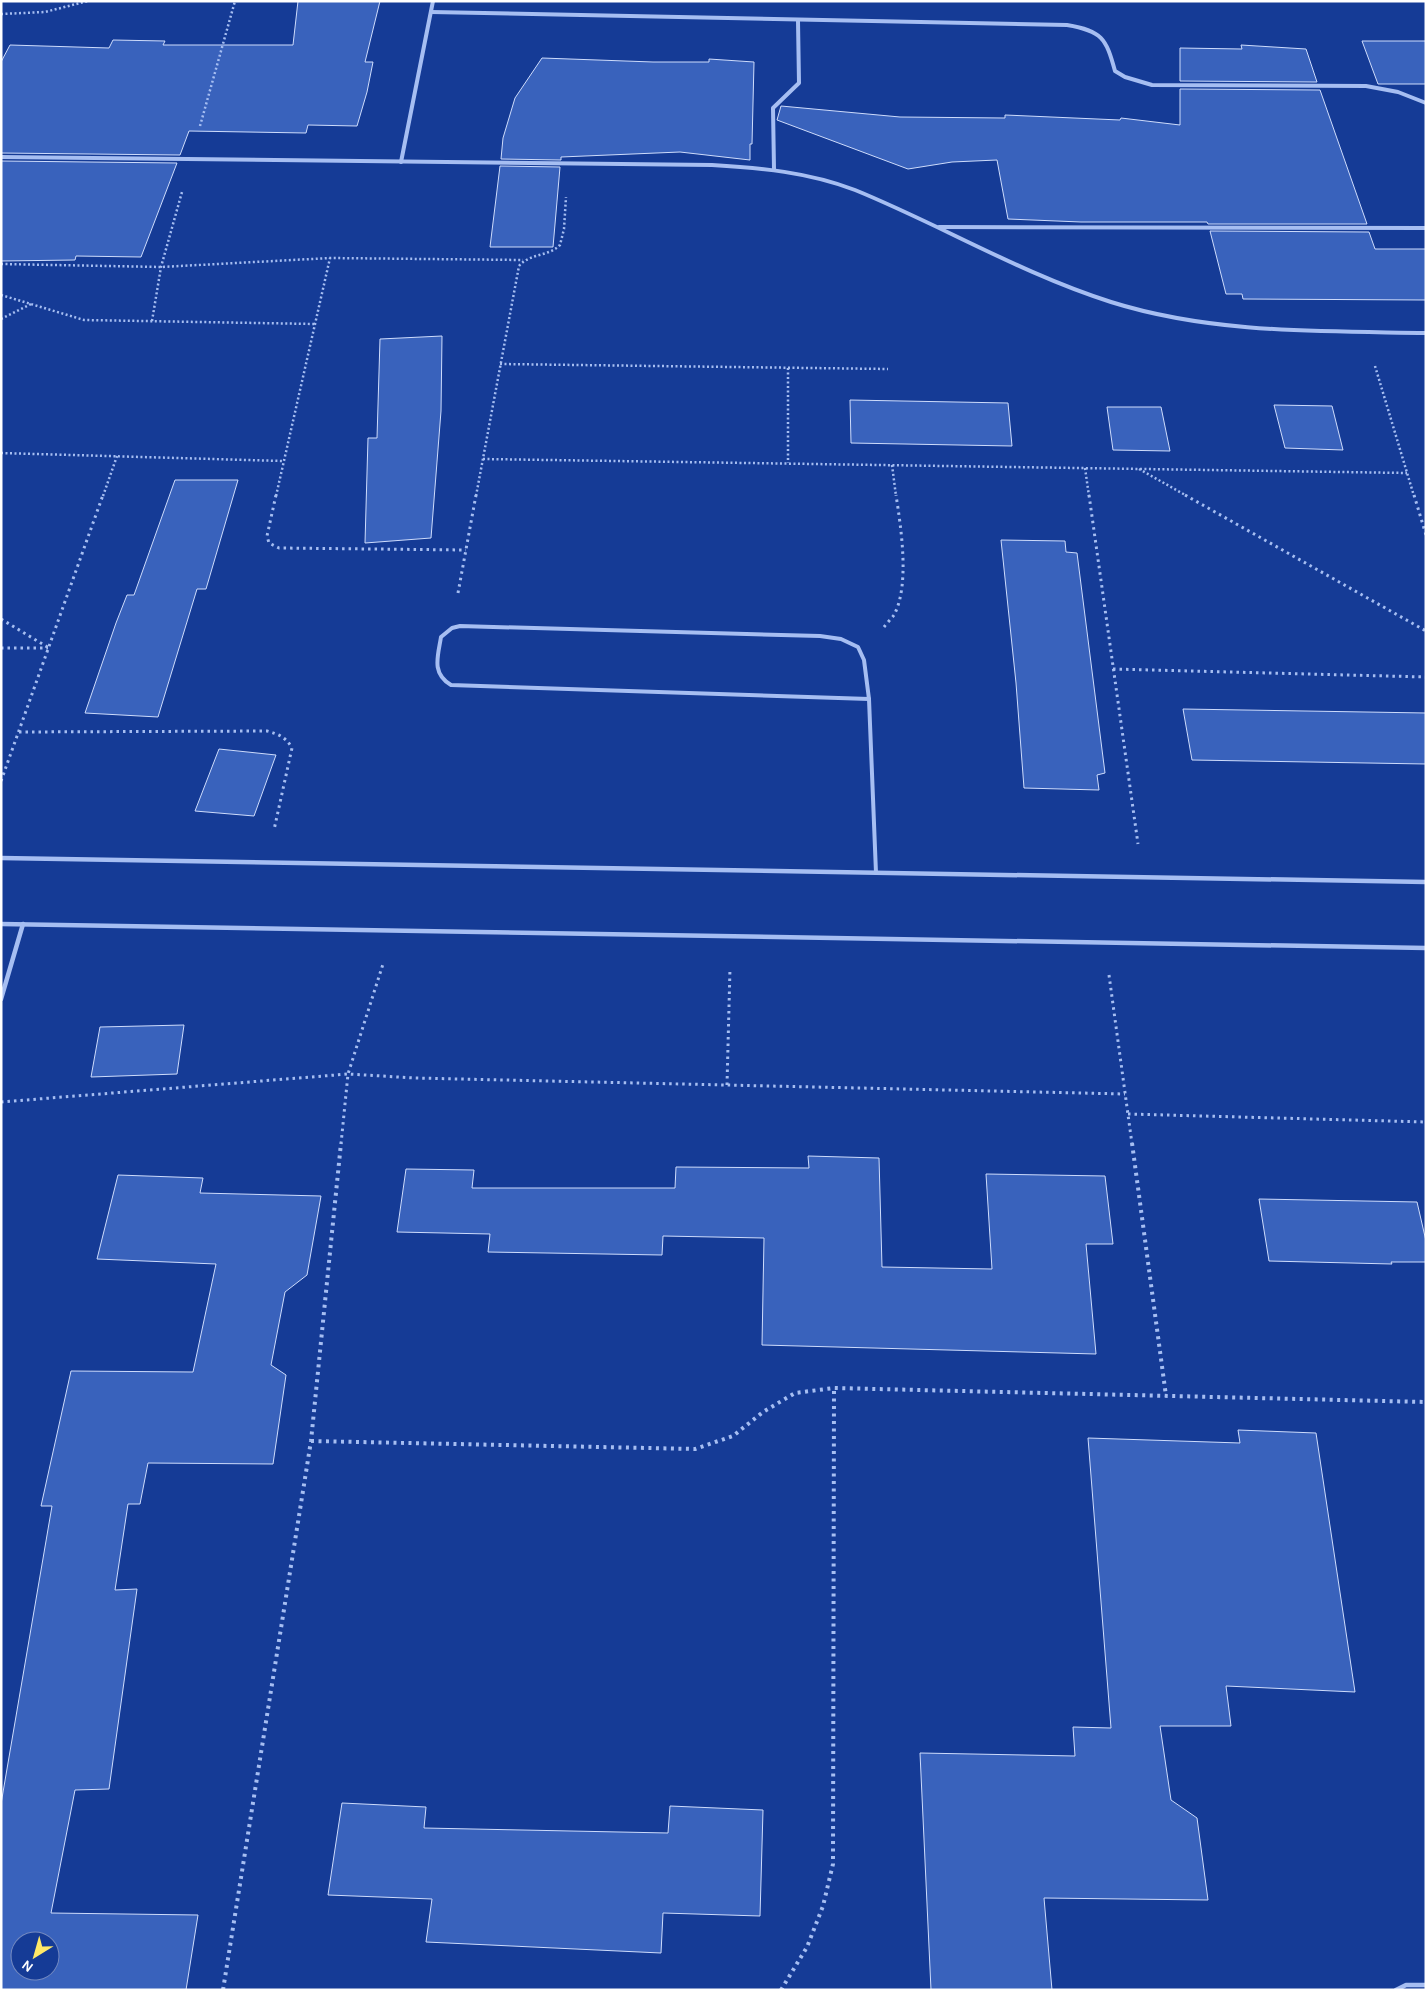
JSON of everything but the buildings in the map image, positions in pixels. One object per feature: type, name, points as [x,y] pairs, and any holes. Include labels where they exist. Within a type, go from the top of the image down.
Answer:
[{"type":"street","points":[[401,162],[433,1]]},
{"type":"street","points":[[431,12],[798,22],[1067,25],[1089,30],[1106,39],[1115,71],[1138,82],[1152,85],[1366,86],[1398,92],[1426,103]]},
{"type":"street","points":[[774,169],[773,108],[794,91],[799,83],[798,22]]},
{"type":"street","points":[[1,157],[712,165],[774,169],[820,178],[864,193],[1056,281],[1112,302],[1174,318],[1239,328],[1426,333]]},
{"type":"street","points":[[937,227],[1426,228]]},
{"type":"street","points":[[1,858],[1426,882]]},
{"type":"street","points":[[1,924],[1426,948]]},
{"type":"street","points":[[1,999],[23,924]]},
{"type":"lane","points":[[869,699],[451,685],[441,680],[436,673],[441,637],[452,628],[460,626],[820,636],[841,639],[858,647],[864,660],[869,699],[876,873]]},
{"type":"lane","points":[[1396,1990],[1406,1985],[1426,1985]]},
{"type":"path","points":[[1,14],[36,15],[54,12],[88,1]]},
{"type":"path","points":[[152,321],[161,268],[235,1]]},
{"type":"path","points":[[1,264],[161,268],[330,258],[523,260],[532,256],[544,255],[561,244],[570,163]]},
{"type":"path","points":[[330,258],[267,536],[270,543],[279,548],[466,550]]},
{"type":"path","points":[[452,628],[500,364],[519,266],[523,260]]},
{"type":"path","points":[[1,295],[84,320],[315,324]]},
{"type":"path","points":[[1,319],[32,304]]},
{"type":"path","points":[[1365,332],[1426,535]]},
{"type":"path","points":[[500,364],[888,369]]},
{"type":"path","points":[[788,368],[788,463]]},
{"type":"path","points":[[1,453],[283,461]]},
{"type":"path","points":[[1,781],[117,456]]},
{"type":"path","points":[[483,459],[1407,472]]},
{"type":"path","points":[[858,647],[892,621],[901,596],[904,571],[892,464]]},
{"type":"path","points":[[1085,468],[1143,877]]},
{"type":"path","points":[[1138,468],[1426,631]]},
{"type":"path","points":[[1,619],[49,648]]},
{"type":"path","points":[[1,648],[49,648]]},
{"type":"path","points":[[1113,670],[1426,677]]},
{"type":"path","points":[[19,732],[266,731],[288,739],[292,748],[267,862]]},
{"type":"path","points":[[223,1990],[311,1441],[348,1074],[393,930]]},
{"type":"path","points":[[726,1085],[731,936]]},
{"type":"path","points":[[1104,942],[1166,1396]]},
{"type":"path","points":[[1,1102],[348,1074],[415,1078],[1125,1094]]},
{"type":"path","points":[[1128,1114],[1426,1122]]},
{"type":"path","points":[[311,1441],[695,1449],[733,1436],[763,1412],[795,1393],[834,1388],[1426,1402]]},
{"type":"path","points":[[781,1990],[807,1947],[823,1906],[833,1864],[834,1388]]}]
